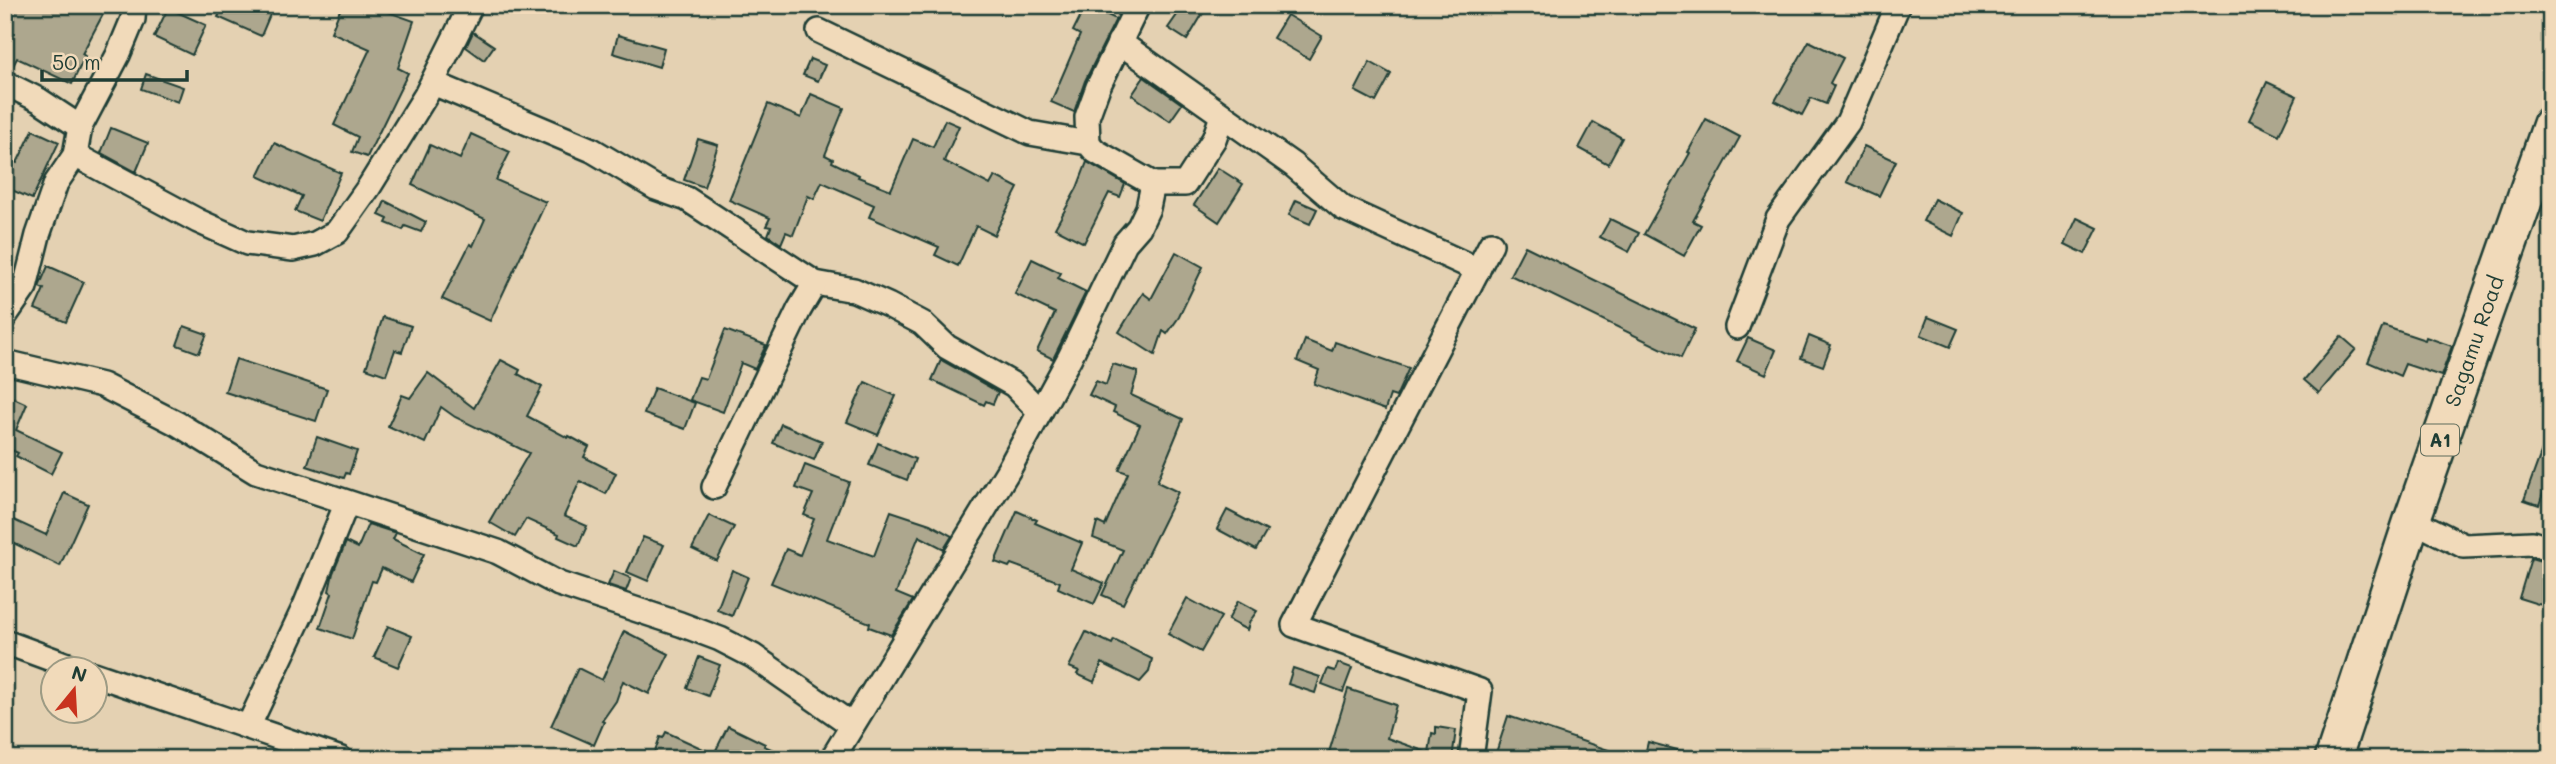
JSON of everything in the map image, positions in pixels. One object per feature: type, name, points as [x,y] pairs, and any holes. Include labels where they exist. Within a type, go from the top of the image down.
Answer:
[{"type":"highway","name":"Sagamu Road","points":[[2333,759],[2412,520],[2551,124]]},
{"type":"street","points":[[5,316],[25,287],[37,235],[56,183],[75,155],[80,127],[118,55],[132,19],[134,5]]},
{"type":"street","points":[[75,155],[198,221],[247,243],[293,249],[315,244],[337,232],[369,187],[433,83],[471,5]]},
{"type":"street","points":[[1088,143],[1087,117],[1138,5]]},
{"type":"street","points":[[1737,327],[1778,219],[1848,122],[1898,5]]},
{"type":"street","points":[[819,31],[1030,133],[1088,143],[1095,150],[1153,184],[1185,184],[1214,139],[1222,116]]},
{"type":"street","points":[[1119,42],[1293,165],[1343,208],[1478,270]]},
{"type":"street","points":[[5,83],[39,100],[80,127]]},
{"type":"street","points":[[433,83],[592,150],[656,188],[687,199],[815,283],[854,290],[922,324],[947,347],[1014,385],[1040,412]]},
{"type":"street","points":[[832,759],[1009,469],[1070,357],[1125,243],[1139,227],[1148,208],[1153,184]]},
{"type":"street","points":[[1471,759],[1480,691],[1294,625],[1491,244]]},
{"type":"street","points":[[714,487],[799,310],[815,283]]},
{"type":"street","points":[[5,362],[102,385],[178,424],[256,472],[498,552],[559,584],[720,639],[753,656],[852,725]]},
{"type":"street","points":[[248,727],[305,606],[343,512],[344,502]]},
{"type":"street","points":[[2412,520],[2464,546],[2532,543],[2551,548]]},
{"type":"street","points":[[5,642],[43,656]]},
{"type":"street","points":[[108,679],[341,759]]},
{"type":"building","points":[[5,5],[108,5],[82,54],[85,56],[72,84],[17,58],[11,70],[5,69]]},
{"type":"building","points":[[224,5],[274,5],[261,36],[218,17]]},
{"type":"building","points":[[342,5],[369,5],[414,21],[398,68],[408,73],[367,157],[352,152],[358,137],[334,125],[370,49],[331,32]]},
{"type":"building","points":[[1086,5],[1116,19],[1085,81],[1074,112],[1051,102],[1080,35],[1073,31]]},
{"type":"building","points":[[1184,5],[1208,5],[1187,40],[1168,28]]},
{"type":"building","points":[[168,8],[206,25],[192,55],[154,37]]},
{"type":"building","points":[[1287,15],[1322,36],[1309,59],[1273,38]]},
{"type":"building","points":[[473,32],[494,46],[484,60],[466,47]]},
{"type":"building","points":[[618,35],[664,48],[659,67],[613,53]]},
{"type":"building","points":[[1809,41],[1843,58],[1830,83],[1834,86],[1826,104],[1811,98],[1802,115],[1775,101]]},
{"type":"building","points":[[810,59],[825,65],[818,81],[803,75]]},
{"type":"building","points":[[1370,62],[1391,74],[1376,102],[1355,91]]},
{"type":"building","points":[[146,74],[183,87],[178,102],[141,89]]},
{"type":"building","points":[[1144,77],[1182,104],[1170,121],[1132,95]]},
{"type":"building","points":[[2267,82],[2297,96],[2279,135],[2249,120]]},
{"type":"building","points":[[811,94],[844,108],[825,155],[833,159],[832,162],[859,175],[858,177],[891,190],[913,139],[933,147],[945,120],[959,126],[944,161],[990,185],[995,176],[1018,188],[994,235],[976,226],[958,266],[935,255],[939,247],[869,217],[874,205],[822,182],[814,199],[808,196],[793,235],[786,232],[781,244],[768,235],[771,227],[766,226],[770,218],[729,200],[768,104],[801,118]]},
{"type":"building","points":[[1706,119],[1740,137],[1693,221],[1701,225],[1684,256],[1644,234]]},
{"type":"building","points":[[1593,122],[1622,138],[1608,164],[1579,148]]},
{"type":"building","points":[[111,128],[148,143],[136,172],[101,153]]},
{"type":"building","points":[[33,130],[59,142],[32,199],[5,187],[5,158],[17,163]]},
{"type":"building","points":[[471,134],[510,152],[496,180],[546,202],[490,321],[442,299],[470,244],[473,246],[485,219],[412,185],[430,145],[460,159]]},
{"type":"building","points":[[698,139],[718,145],[704,187],[684,180]]},
{"type":"building","points":[[274,143],[341,173],[320,221],[295,211],[302,196],[258,176]]},
{"type":"building","points":[[1864,146],[1896,161],[1879,196],[1847,182]]},
{"type":"building","points":[[1087,162],[1125,184],[1120,197],[1109,193],[1084,243],[1055,228],[1077,188]]},
{"type":"building","points":[[1218,168],[1243,184],[1219,222],[1194,205]]},
{"type":"building","points":[[1934,199],[1963,213],[1953,236],[1923,221]]},
{"type":"building","points":[[1296,200],[1317,209],[1310,224],[1289,215]]},
{"type":"building","points":[[385,201],[426,222],[421,232],[405,226],[403,230],[386,223],[388,219],[379,215]]},
{"type":"building","points":[[2077,218],[2098,228],[2085,254],[2065,244]]},
{"type":"building","points":[[1610,219],[1639,233],[1629,252],[1600,237]]},
{"type":"building","points":[[1525,246],[1695,329],[1681,358],[1510,275]]},
{"type":"building","points":[[1176,252],[1203,267],[1179,317],[1167,334],[1163,331],[1155,355],[1119,332],[1143,293],[1151,299]]},
{"type":"building","points":[[1032,259],[1061,273],[1058,278],[1086,292],[1053,359],[1037,351],[1055,313],[1015,294]]},
{"type":"building","points":[[48,266],[84,282],[66,322],[35,309],[44,289],[39,287]]},
{"type":"building","points":[[383,317],[411,326],[402,352],[395,350],[386,375],[366,368]]},
{"type":"building","points":[[1928,317],[1958,329],[1950,347],[1921,335]]},
{"type":"building","points":[[184,326],[207,334],[199,353],[177,345]]},
{"type":"building","points":[[2383,326],[2452,346],[2441,376],[2405,364],[2400,376],[2368,362]]},
{"type":"building","points":[[725,330],[766,345],[755,369],[741,363],[723,412],[690,400],[699,377],[706,379]]},
{"type":"building","points":[[1809,336],[1831,345],[1823,366],[1801,358]]},
{"type":"building","points":[[2341,336],[2356,349],[2319,393],[2304,380]]},
{"type":"building","points":[[1748,338],[1776,350],[1766,374],[1737,361]]},
{"type":"building","points":[[1305,340],[1332,351],[1335,342],[1409,368],[1396,397],[1390,395],[1385,410],[1314,384],[1319,370],[1297,361]]},
{"type":"building","points":[[236,359],[327,389],[316,421],[225,392]]},
{"type":"building","points":[[501,360],[520,370],[518,374],[542,387],[527,416],[589,447],[584,457],[616,473],[606,494],[580,481],[564,516],[587,526],[578,546],[526,519],[515,537],[489,522],[529,453],[455,417],[441,407],[425,443],[388,426],[402,395],[410,398],[428,373],[474,408]]},
{"type":"building","points":[[941,360],[998,392],[993,404],[986,401],[984,405],[932,380]]},
{"type":"building","points":[[1113,364],[1138,372],[1131,395],[1183,419],[1157,482],[1178,492],[1123,604],[1102,595],[1123,550],[1093,538],[1097,522],[1105,526],[1128,473],[1119,470],[1140,425],[1113,412],[1115,407],[1089,395],[1096,381],[1106,385]]},
{"type":"building","points":[[865,382],[896,396],[878,435],[847,422]]},
{"type":"building","points":[[654,388],[695,403],[685,429],[644,414]]},
{"type":"building","points":[[5,394],[27,404],[16,430],[62,452],[51,474],[16,456],[18,453],[7,448],[5,452]]},
{"type":"building","points":[[781,424],[822,441],[814,460],[773,443]]},
{"type":"building","points":[[2549,431],[2551,471],[2539,505],[2524,500]]},
{"type":"building","points":[[317,437],[357,451],[349,474],[346,473],[344,478],[307,466]]},
{"type":"building","points":[[878,443],[915,459],[907,480],[869,465]]},
{"type":"building","points":[[805,465],[849,482],[827,539],[874,556],[891,511],[930,524],[952,536],[944,549],[919,536],[896,593],[913,600],[891,635],[869,627],[870,623],[771,583],[786,549],[800,555],[814,519],[804,515],[813,494],[796,488]]},
{"type":"building","points":[[64,493],[88,504],[60,566],[5,539],[5,516],[46,535]]},
{"type":"building","points":[[1227,510],[1267,531],[1256,550],[1217,529]]},
{"type":"building","points":[[1017,511],[1037,520],[1035,523],[1082,543],[1071,569],[1104,583],[1094,604],[1058,588],[1060,582],[1011,564],[1009,567],[995,562]]},
{"type":"building","points":[[709,515],[734,527],[717,561],[692,549]]},
{"type":"building","points":[[368,524],[396,533],[393,539],[424,554],[411,582],[382,568],[376,582],[372,581],[352,639],[320,628],[332,593],[329,591],[333,573],[346,542],[358,548]]},
{"type":"building","points":[[643,537],[664,545],[648,581],[627,572]]},
{"type":"building","points":[[2531,558],[2551,564],[2551,608],[2519,598]]},
{"type":"building","points":[[732,570],[748,577],[732,616],[717,610]]},
{"type":"building","points":[[614,571],[631,578],[626,591],[608,585]]},
{"type":"building","points":[[1187,598],[1221,617],[1201,652],[1168,634]]},
{"type":"building","points":[[1238,601],[1257,611],[1247,630],[1228,620]]},
{"type":"building","points":[[388,626],[412,636],[398,667],[374,657]]},
{"type":"building","points":[[624,631],[669,654],[649,694],[623,681],[616,701],[602,721],[604,722],[594,745],[551,726],[578,668],[602,680]]},
{"type":"building","points":[[1086,632],[1112,644],[1114,640],[1152,659],[1149,672],[1140,682],[1102,663],[1094,682],[1077,674],[1079,671],[1069,667]]},
{"type":"building","points":[[699,657],[720,665],[708,696],[687,688]]},
{"type":"building","points":[[1338,663],[1352,668],[1343,692],[1322,684],[1328,669],[1335,671]]},
{"type":"building","points":[[1293,668],[1320,677],[1315,693],[1288,684]]},
{"type":"building","points":[[1348,689],[1396,705],[1387,738],[1429,753],[1432,733],[1436,734],[1436,727],[1456,730],[1452,759],[1327,759]]},
{"type":"building","points":[[1508,716],[1626,756],[1626,759],[1494,759]]},
{"type":"building","points":[[728,726],[795,759],[735,759],[716,750]]},
{"type":"building","points":[[666,732],[725,759],[652,759],[660,737],[663,738]]},
{"type":"building","points":[[1648,742],[1692,754],[1691,759],[1644,759]]}]
